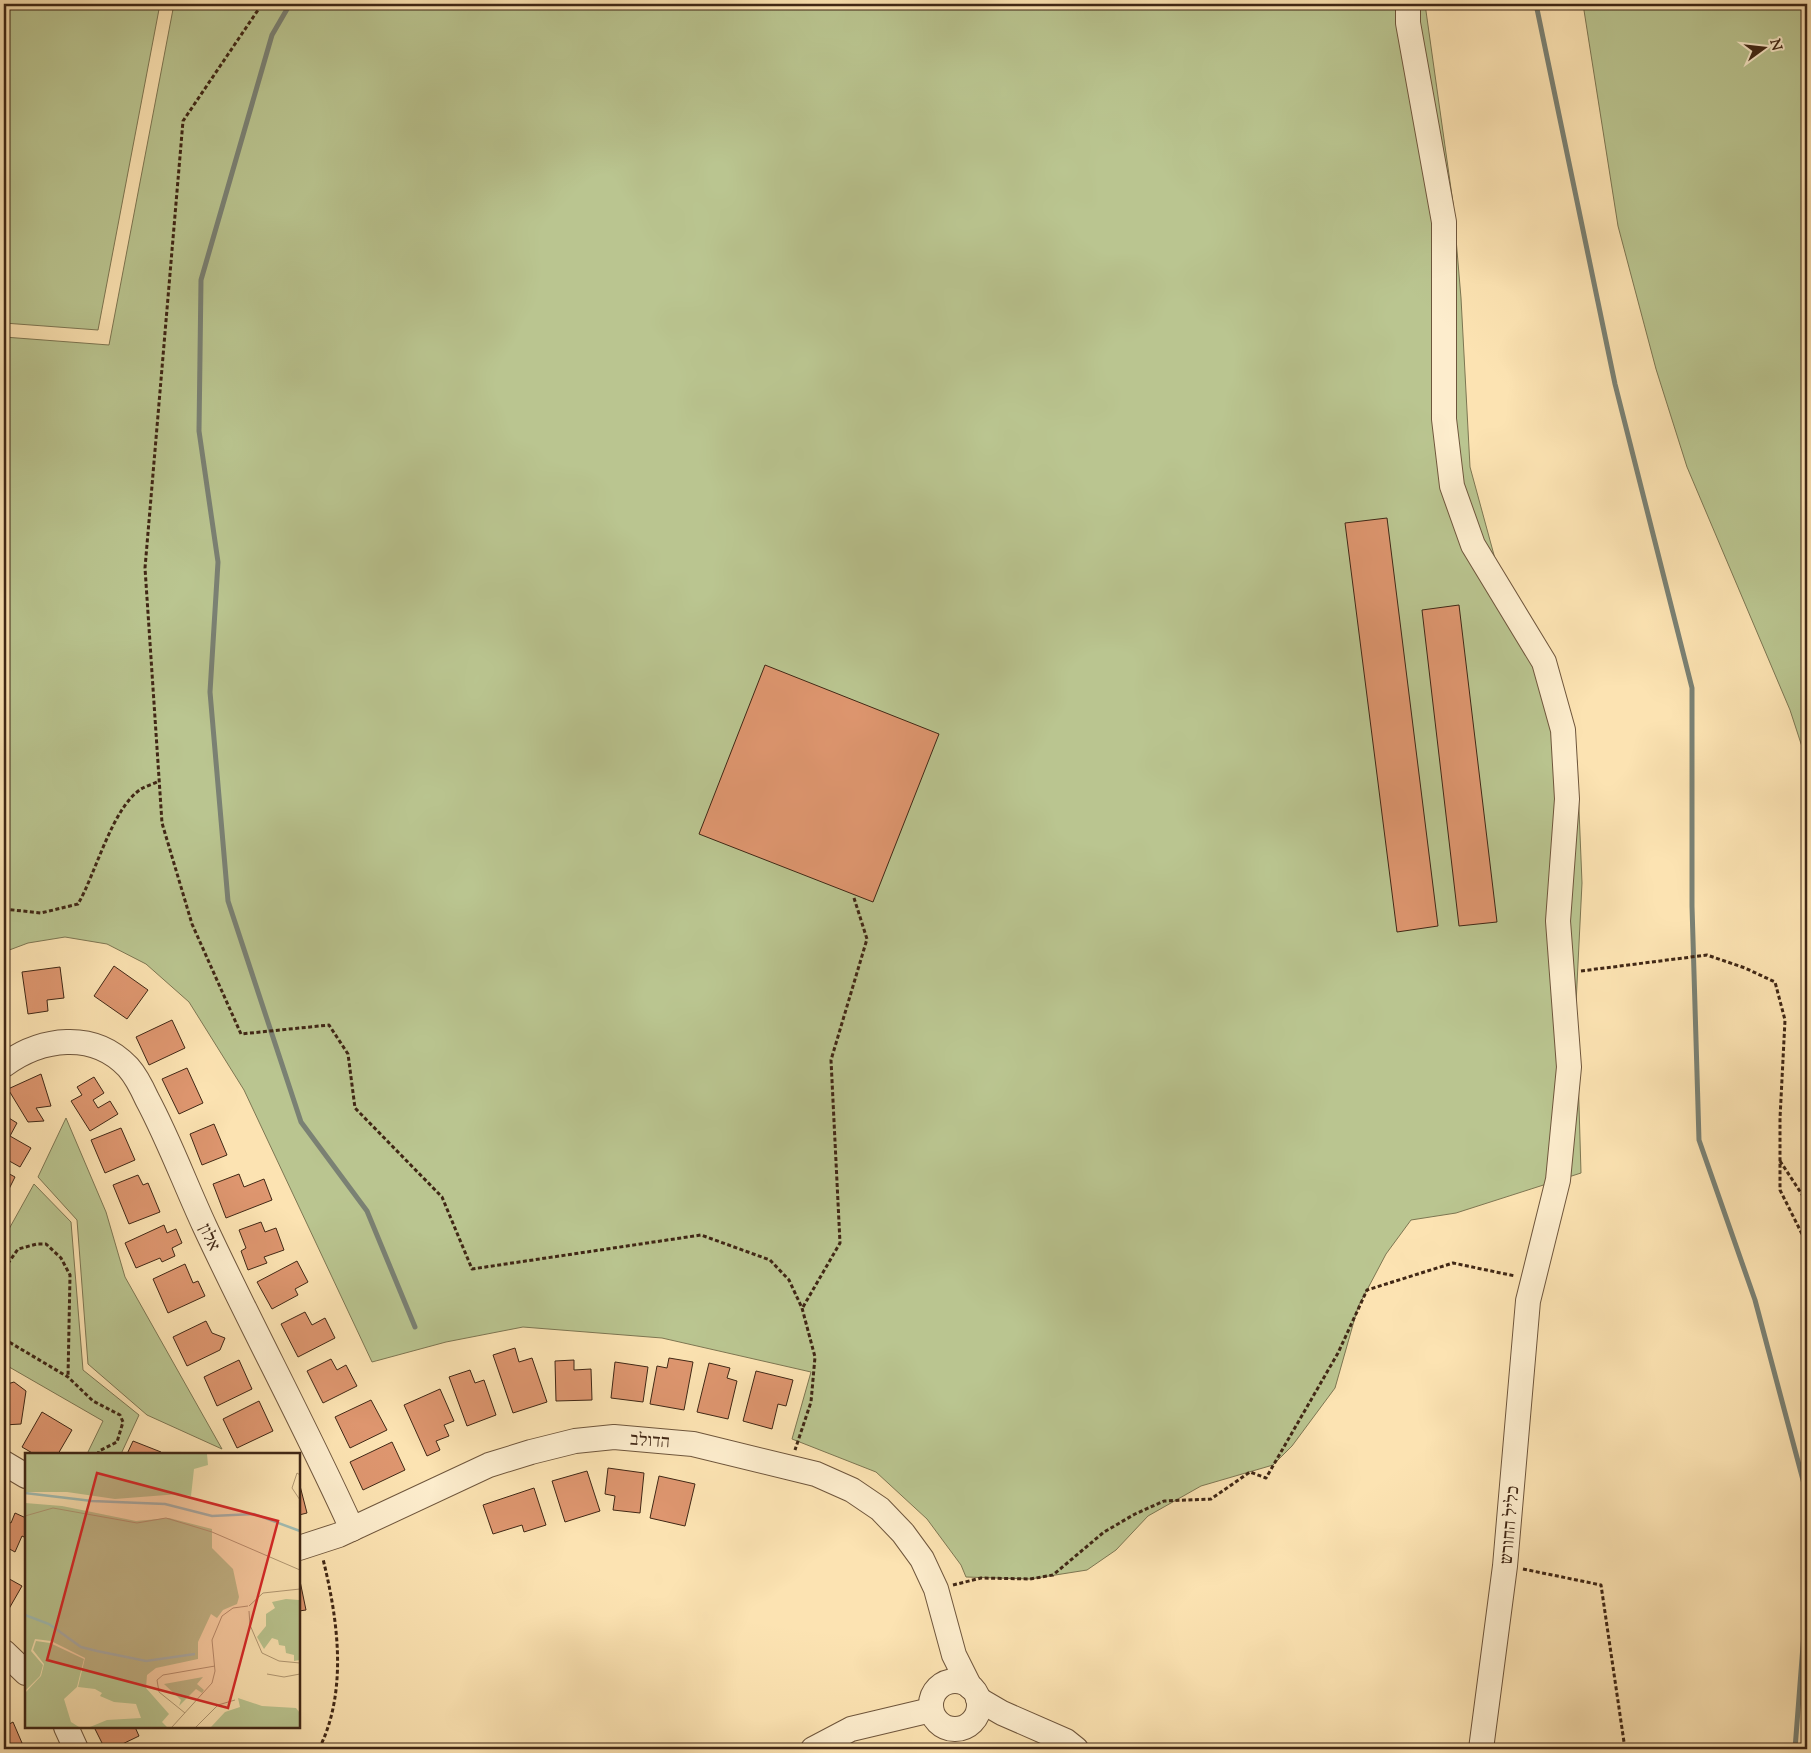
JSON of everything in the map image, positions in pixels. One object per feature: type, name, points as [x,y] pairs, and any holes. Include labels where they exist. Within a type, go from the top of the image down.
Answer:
[{"type":"street","name":"כליל החורש","points":[[1408,4],[1408,23],[1444,222],[1444,418],[1452,486],[1473,544],[1544,662],[1563,730],[1567,799],[1558,921],[1569,1068],[1558,1180],[1530,1290],[1505,1566],[1481,1749]]},
{"type":"street","name":"אלון","points":[[4,1065],[37,1046],[57,1042],[86,1043],[109,1052],[128,1067],[157,1117],[212,1241],[352,1529]]},
{"type":"street","name":"הדולב","points":[[308,1545],[352,1529],[489,1465],[575,1441],[614,1437],[658,1439],[693,1444],[816,1474],[852,1490],[880,1509],[903,1533],[922,1559],[936,1589],[954,1654],[974,1693]]},
{"type":"street","points":[[4,1463],[25,1475]]},
{"type":"street","name":"הדולב","points":[[934,1699],[948,1660],[944,1618]]},
{"type":"street","points":[[4,1652],[25,1672]]},
{"type":"street","points":[[813,1749],[851,1729],[934,1699],[951,1681],[959,1682],[1002,1713],[1066,1741],[1076,1749]]},
{"type":"street","points":[[934,1699],[939,1724],[949,1729],[957,1729],[972,1722],[979,1707],[974,1693]]},
{"type":"street","points":[[66,1728],[76,1749]]},
{"type":"path","points":[[259,4],[258,10],[184,121],[145,568],[162,823],[192,924],[241,1034],[329,1025],[348,1054],[355,1108],[442,1197],[472,1269],[701,1236],[770,1260],[789,1280],[802,1308],[815,1357],[812,1402],[789,1468]]},
{"type":"path","points":[[4,909],[41,913],[78,904],[89,886],[106,842],[126,804],[141,789],[159,781]]},
{"type":"path","points":[[802,1308],[840,1243],[831,1060],[867,939],[854,898]]},
{"type":"path","points":[[1563,974],[1707,956],[1745,968],[1775,982],[1786,1020],[1780,1190],[1807,1244]]},
{"type":"path","points":[[1780,1161],[1807,1202]]},
{"type":"path","points":[[4,1269],[18,1249],[37,1244],[46,1244],[60,1258],[70,1275],[68,1377]]},
{"type":"path","points":[[936,1589],[980,1578],[1030,1579],[1053,1575],[1104,1532],[1142,1511],[1164,1501],[1211,1500],[1250,1472],[1266,1478],[1338,1353],[1367,1290],[1454,1263],[1530,1290]]},
{"type":"path","points":[[4,1339],[68,1377],[93,1401],[120,1415],[123,1422],[117,1442],[98,1453]]},
{"type":"path","points":[[308,1545],[329,1584],[338,1642],[336,1684],[328,1730],[319,1749]]},
{"type":"path","points":[[1505,1566],[1601,1585],[1625,1749]]},
{"type":"green space","points":[[4,4],[160,4],[98,330],[4,323]]},
{"type":"green space","points":[[174,4],[1425,4],[1453,203],[1461,298],[1470,467],[1497,566],[1545,643],[1577,761],[1582,883],[1576,1004],[1581,1173],[1456,1213],[1411,1220],[1386,1254],[1358,1307],[1335,1388],[1292,1446],[1273,1465],[1201,1486],[1148,1516],[1116,1550],[1087,1570],[1030,1579],[966,1577],[961,1565],[927,1519],[876,1472],[792,1439],[811,1372],[662,1338],[523,1327],[446,1342],[372,1362],[244,1090],[189,1002],[146,964],[107,944],[65,937],[28,943],[4,952],[4,337],[109,345]]},
{"type":"green space","points":[[1583,4],[1807,4],[1807,762],[1790,710],[1687,467],[1656,369],[1618,226]]},
{"type":"green space","points":[[66,1118],[106,1212],[125,1277],[222,1449],[147,1415],[88,1364],[77,1220],[38,1177]]},
{"type":"green space","points":[[34,1184],[71,1222],[83,1370],[139,1415],[121,1453],[87,1453],[103,1421],[4,1364],[4,1238]]},
{"type":"building","points":[[1387,518],[1438,926],[1397,932],[1345,523]]},
{"type":"building","points":[[1459,605],[1497,922],[1459,926],[1422,610]]},
{"type":"building","points":[[765,665],[939,734],[873,902],[699,834]]},
{"type":"building","points":[[114,966],[148,990],[127,1019],[94,996]]},
{"type":"building","points":[[60,967],[64,998],[47,1000],[48,1011],[28,1014],[22,972]]},
{"type":"building","points":[[172,1020],[185,1048],[149,1065],[136,1037]]},
{"type":"building","points":[[187,1068],[203,1103],[179,1114],[162,1079]]},
{"type":"building","points":[[41,1074],[51,1106],[36,1108],[44,1121],[28,1122],[8,1089]]},
{"type":"building","points":[[94,1077],[104,1093],[93,1100],[98,1108],[110,1101],[118,1114],[90,1131],[71,1101],[82,1095],[77,1087]]},
{"type":"building","points":[[4,1115],[17,1123],[10,1136],[31,1148],[20,1167],[4,1158]]},
{"type":"building","points":[[214,1124],[227,1155],[202,1165],[190,1134]]},
{"type":"building","points":[[121,1128],[135,1160],[105,1173],[91,1140]]},
{"type":"building","points":[[4,1171],[15,1177],[4,1199]]},
{"type":"building","points":[[239,1174],[244,1187],[264,1179],[272,1200],[226,1218],[213,1184]]},
{"type":"building","points":[[138,1175],[143,1185],[148,1183],[160,1212],[129,1224],[113,1185]]},
{"type":"building","points":[[261,1222],[265,1232],[276,1228],[284,1250],[264,1257],[267,1263],[248,1270],[241,1251],[246,1248],[239,1230]]},
{"type":"building","points":[[164,1225],[167,1233],[176,1229],[182,1243],[172,1248],[175,1256],[162,1262],[160,1258],[136,1268],[125,1243]]},
{"type":"building","points":[[297,1261],[308,1282],[295,1289],[298,1295],[272,1309],[257,1282]]},
{"type":"building","points":[[185,1264],[193,1283],[198,1281],[205,1296],[168,1313],[153,1279]]},
{"type":"building","points":[[305,1312],[312,1325],[325,1318],[335,1338],[298,1357],[281,1324]]},
{"type":"building","points":[[206,1321],[212,1333],[225,1338],[220,1350],[187,1366],[173,1337]]},
{"type":"building","points":[[515,1348],[519,1362],[532,1358],[547,1402],[513,1413],[493,1355]]},
{"type":"building","points":[[669,1358],[693,1362],[684,1410],[650,1404],[657,1366],[667,1368]]},
{"type":"building","points":[[331,1359],[337,1370],[346,1365],[357,1386],[323,1403],[307,1371]]},
{"type":"building","points":[[239,1360],[252,1389],[217,1406],[204,1377]]},
{"type":"building","points":[[574,1360],[574,1370],[591,1369],[592,1400],[556,1401],[555,1361]]},
{"type":"building","points":[[615,1362],[648,1367],[643,1402],[611,1398]]},
{"type":"building","points":[[709,1363],[730,1368],[727,1378],[737,1381],[728,1419],[697,1412]]},
{"type":"building","points":[[470,1370],[475,1383],[484,1380],[496,1415],[467,1426],[449,1377]]},
{"type":"building","points":[[756,1371],[793,1380],[786,1406],[778,1404],[772,1429],[743,1421]]},
{"type":"building","points":[[14,1382],[26,1391],[21,1424],[4,1425],[4,1385]]},
{"type":"building","points":[[440,1389],[454,1421],[444,1425],[449,1436],[436,1441],[440,1450],[427,1456],[404,1405]]},
{"type":"building","points":[[371,1400],[387,1430],[350,1448],[335,1417]]},
{"type":"building","points":[[259,1401],[273,1431],[237,1448],[223,1419]]},
{"type":"building","points":[[42,1412],[72,1430],[59,1453],[32,1453],[22,1447]]},
{"type":"building","points":[[133,1441],[161,1452],[160,1453],[127,1453]]},
{"type":"building","points":[[392,1442],[405,1470],[363,1490],[350,1462]]},
{"type":"building","points":[[608,1468],[644,1473],[640,1513],[613,1510],[615,1496],[605,1494]]},
{"type":"building","points":[[587,1471],[600,1511],[565,1522],[552,1481]]},
{"type":"building","points":[[659,1476],[695,1484],[685,1526],[650,1518]]},
{"type":"building","points":[[300,1486],[307,1513],[300,1515]]},
{"type":"building","points":[[534,1488],[546,1525],[524,1532],[522,1525],[493,1534],[483,1505]]},
{"type":"building","points":[[15,1513],[25,1518],[25,1538],[22,1536],[15,1552],[4,1546],[4,1520],[11,1523]]},
{"type":"building","points":[[4,1576],[22,1586],[6,1614],[4,1613]]},
{"type":"building","points":[[300,1581],[306,1610],[300,1611]]},
{"type":"building","points":[[13,1722],[22,1743],[11,1747],[12,1749],[4,1749],[4,1727]]},
{"type":"building","points":[[94,1728],[135,1728],[139,1736],[112,1749],[105,1749]]},
{"type":"waterway","points":[[290,4],[272,35],[201,280],[199,431],[218,562],[210,692],[228,901],[301,1122],[367,1211],[415,1327]]},
{"type":"waterway","points":[[1536,4],[1615,384],[1692,688],[1692,906],[1699,1140],[1755,1300],[1807,1495]]},
{"type":"waterway","points":[[1795,1749],[1807,1594]]}]
